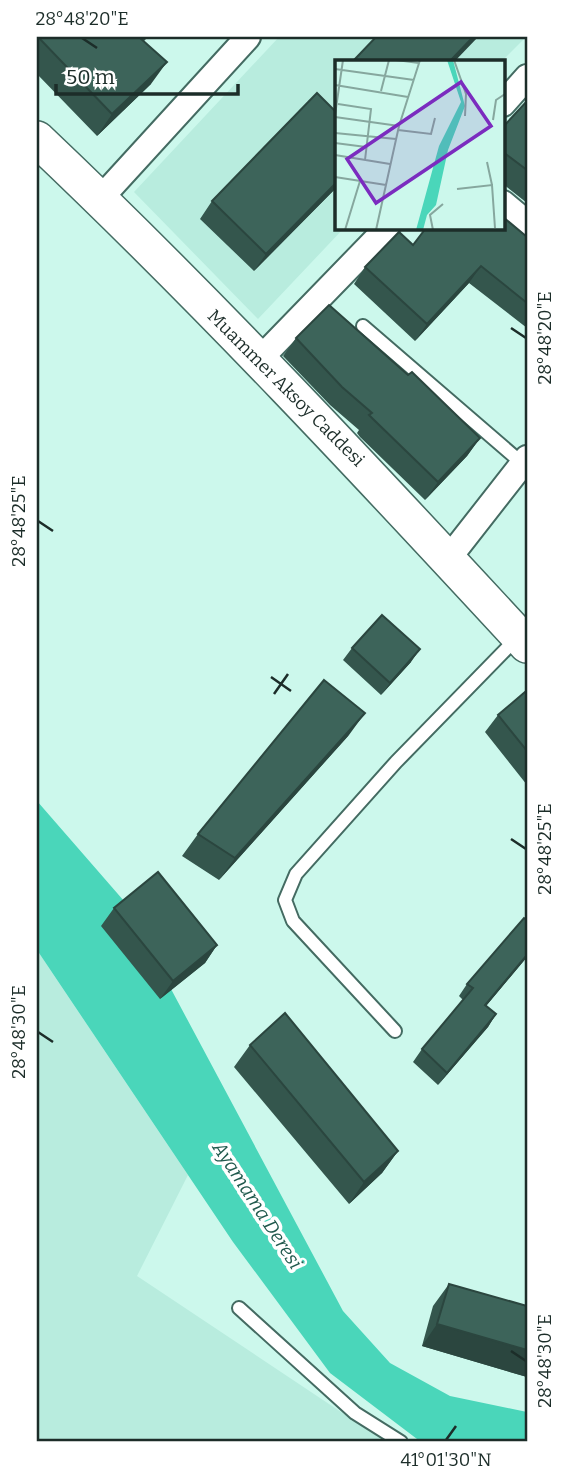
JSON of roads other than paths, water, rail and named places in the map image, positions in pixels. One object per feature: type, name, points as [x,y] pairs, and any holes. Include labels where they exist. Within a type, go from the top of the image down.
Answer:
[{"type":"main road","name":"Muammer Aksoy Caddesi","points":[[37,139],[100,199],[357,460],[523,641]]},
{"type":"street","points":[[100,199],[248,37]]},
{"type":"street","points":[[504,103],[527,76]]},
{"type":"street","points":[[504,204],[527,223]]},
{"type":"street","points":[[259,360],[386,229]]},
{"type":"street","points":[[448,559],[525,461]]},
{"type":"lane","points":[[363,326],[525,461]]},
{"type":"lane","points":[[395,1031],[293,921],[285,900],[296,874],[396,762],[523,641]]},
{"type":"lane","points":[[239,1307],[347,1407],[401,1442]]},
{"type":"water","name":"Ayamama Deresi","points":[[37,801],[124,901],[343,1311],[390,1363],[450,1396],[527,1412],[527,1442],[421,1442],[330,1373],[233,1242],[37,950]]}]
